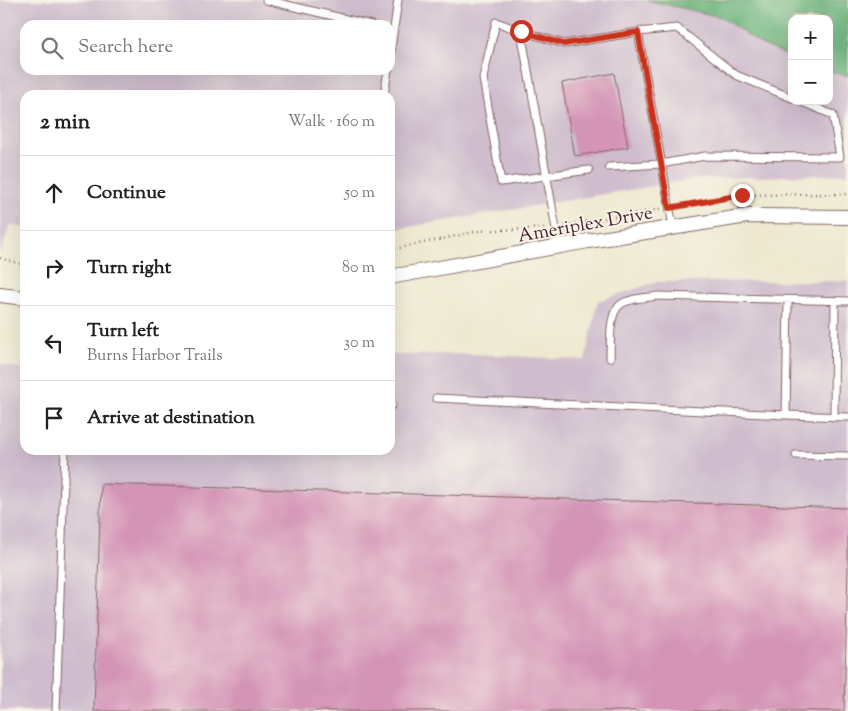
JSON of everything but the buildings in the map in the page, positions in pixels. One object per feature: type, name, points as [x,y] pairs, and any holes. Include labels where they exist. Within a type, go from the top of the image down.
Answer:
[{"type":"street","name":"Ameriplex Drive","points":[[395,276],[559,246],[747,216],[848,218]]},
{"type":"street","points":[[0,295],[20,297]]},
{"type":"lane","points":[[266,0],[350,20]]},
{"type":"lane","points":[[394,20],[398,0]]},
{"type":"lane","points":[[589,170],[501,182],[483,78],[496,22],[564,44],[638,32],[677,28],[736,75],[788,96]]},
{"type":"lane","points":[[521,31],[559,246]]},
{"type":"lane","points":[[638,32],[673,227]]},
{"type":"lane","points":[[385,90],[387,75]]},
{"type":"lane","points":[[609,166],[661,164],[706,156],[840,157],[833,115],[809,105]]},
{"type":"lane","points":[[610,358],[612,314],[620,304],[636,300],[658,296],[848,301]]},
{"type":"lane","points":[[786,415],[788,300]]},
{"type":"lane","points":[[834,416],[835,301]]},
{"type":"lane","points":[[436,398],[848,417]]},
{"type":"lane","points":[[56,711],[65,455]]},
{"type":"lane","points":[[796,455],[848,456]]},
{"type":"path","points":[[395,249],[479,231],[514,231],[556,227],[742,195],[848,194]]},
{"type":"path","points":[[0,258],[20,264]]},
{"type":"shaded area","points":[[0,0],[647,0],[721,17],[759,43],[788,56],[788,105],[833,105],[833,72],[848,76],[848,174],[695,179],[395,229],[395,90],[20,90],[20,227],[10,225],[0,255]]},
{"type":"shaded area","points":[[848,281],[848,711],[0,711],[0,364],[20,368],[20,455],[395,455],[395,355],[471,354],[585,360],[598,301],[657,282]]},
{"type":"green space","points":[[647,0],[848,0],[848,76],[833,72],[833,15],[788,15],[788,56],[759,43],[721,17]]},
{"type":"route","points":[[521,31],[564,44],[638,32],[669,208],[742,195]]}]
